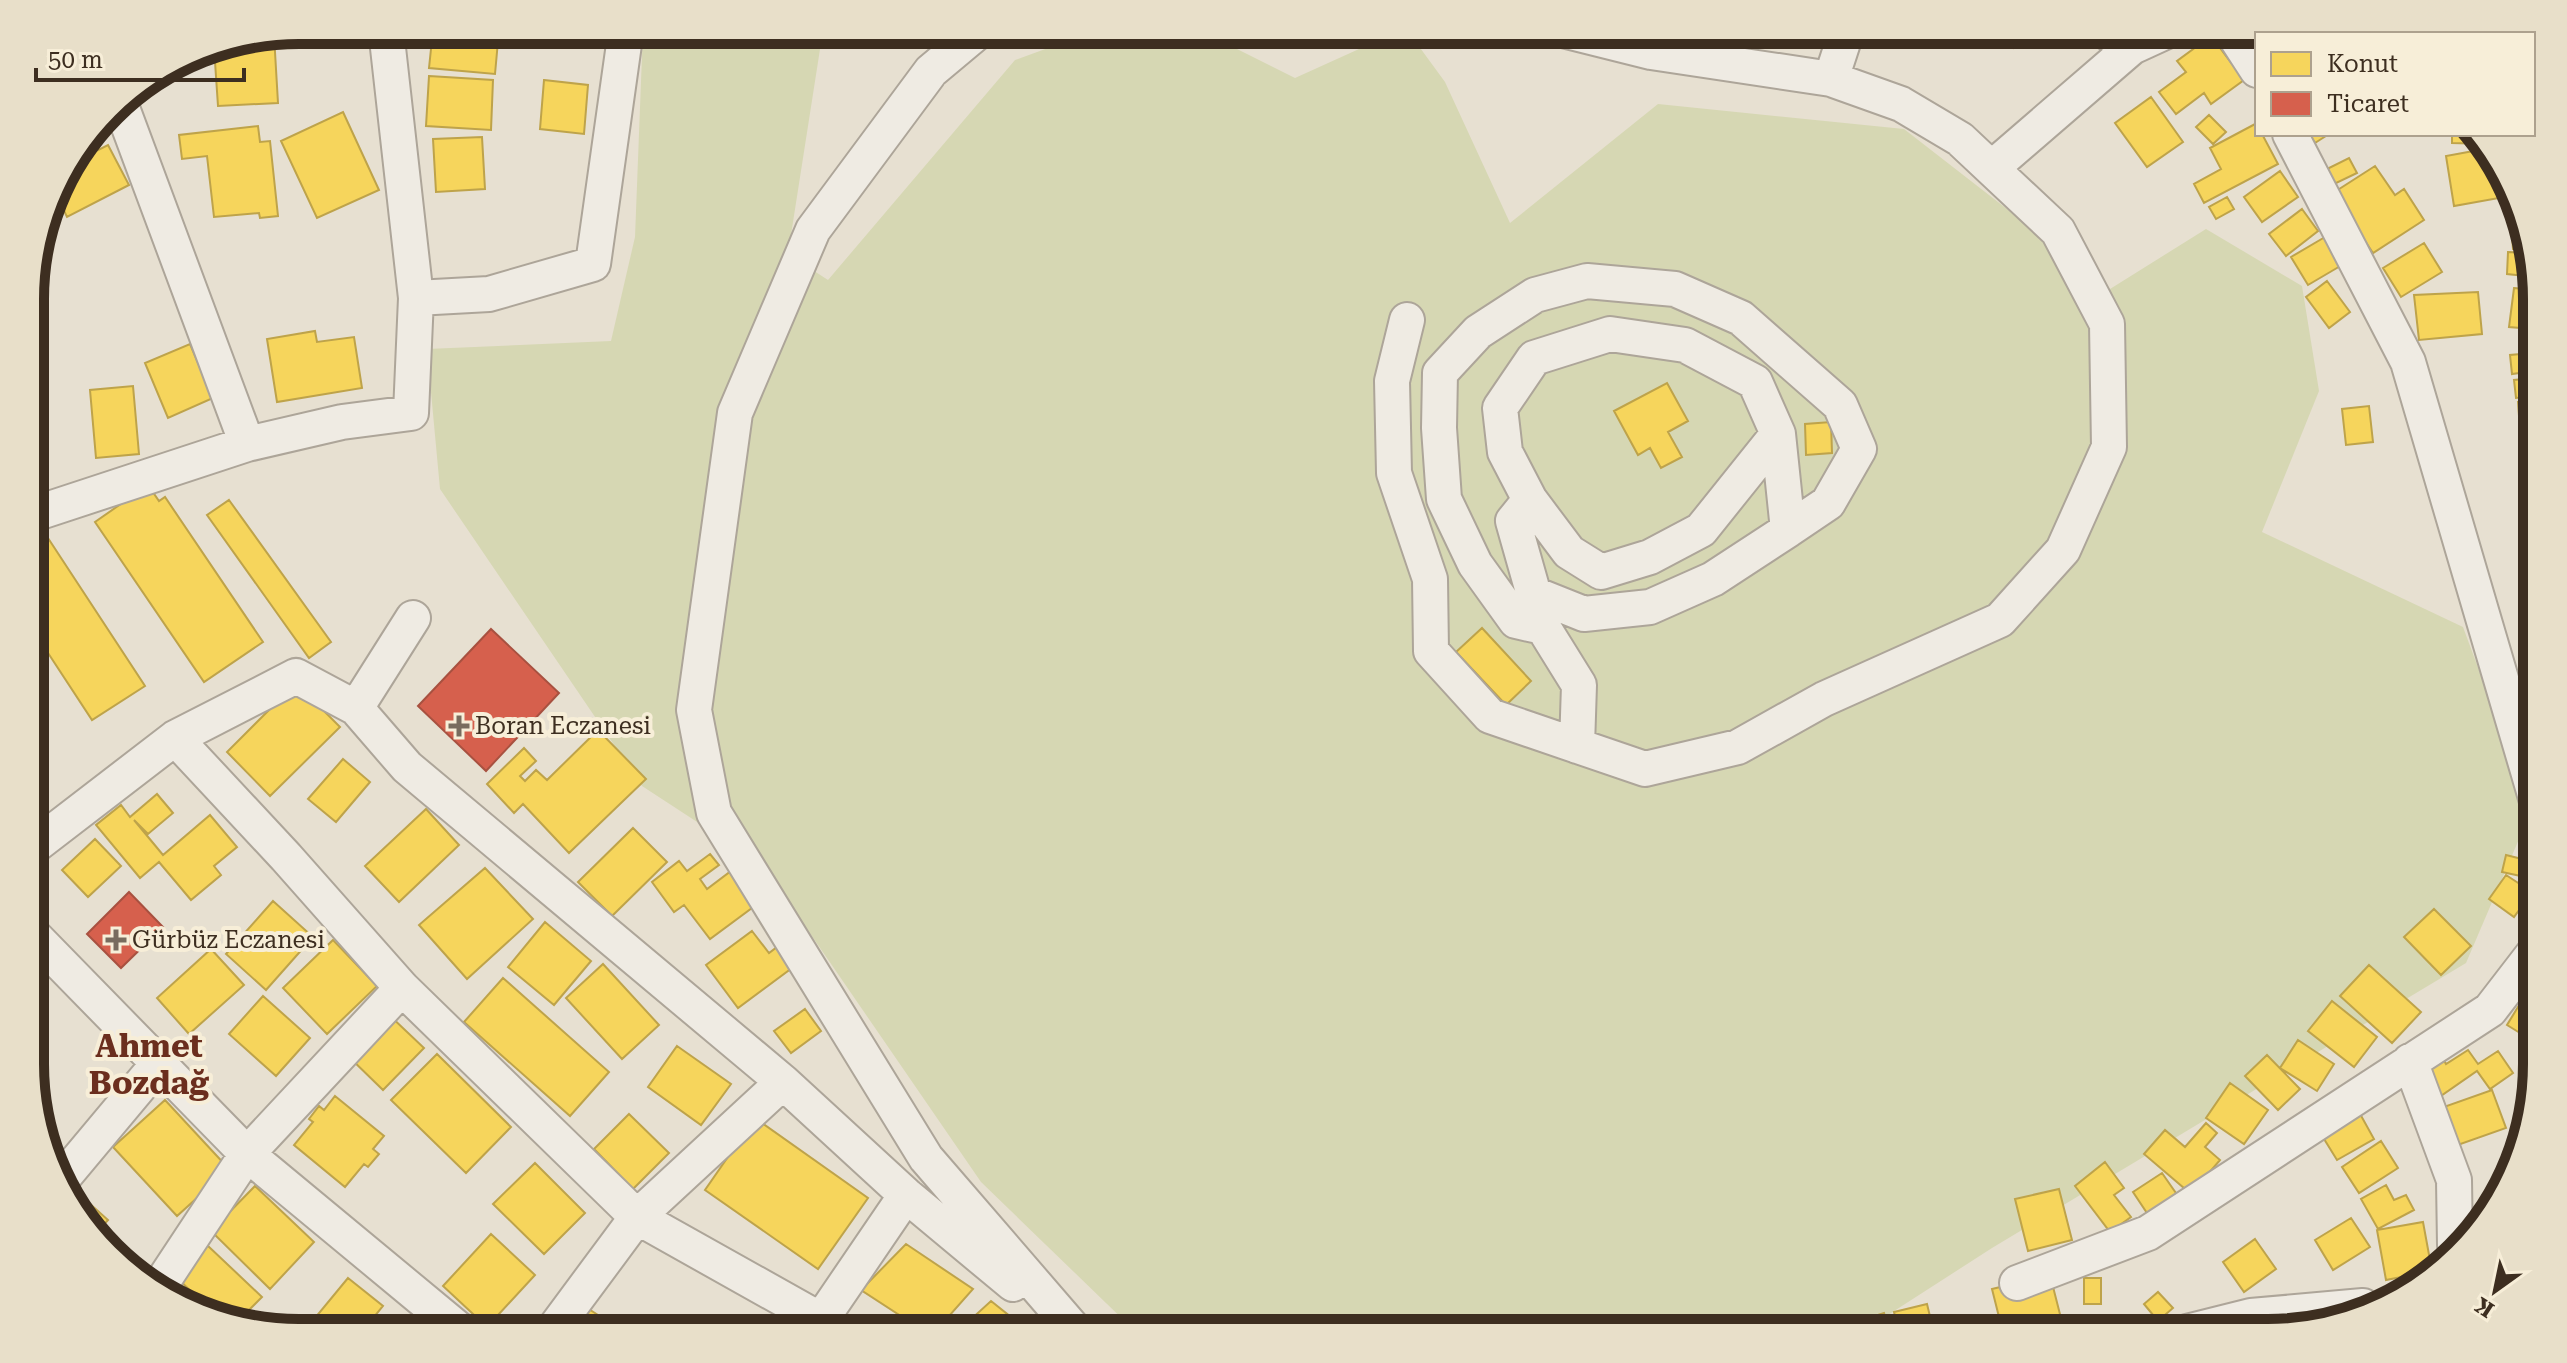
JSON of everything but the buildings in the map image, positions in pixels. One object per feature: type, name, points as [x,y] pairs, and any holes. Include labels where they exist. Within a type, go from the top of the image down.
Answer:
[{"type":"street","points":[[1407,320],[1392,381],[1394,473],[1430,579],[1431,651],[1490,716],[1645,769],[1738,747],[1824,699],[2000,620],[2063,550],[2109,447],[2107,324],[2058,231],[1960,139],[1901,104],[1831,79],[1651,52],[1620,44]]},
{"type":"street","points":[[1831,79],[1842,44]]},
{"type":"street","points":[[1993,167],[2111,44]]},
{"type":"street","points":[[45,510],[247,444],[342,422],[411,413],[416,298],[388,45]]},
{"type":"street","points":[[416,298],[489,294],[593,264],[624,45]]},
{"type":"street","points":[[962,45],[931,71],[813,230],[735,413],[694,710],[714,813],[926,1158],[1063,1319]]},
{"type":"street","points":[[124,114],[247,444]]},
{"type":"street","points":[[2291,136],[2408,362],[2523,754]]},
{"type":"street","points":[[1534,594],[1584,614],[1650,607],[1713,579],[1828,503],[1859,449],[1840,405],[1741,318],[1675,289],[1587,281],[1535,295],[1478,332],[1440,373],[1439,428],[1444,499],[1475,564],[1516,621],[1543,627]]},
{"type":"street","points":[[1778,434],[1701,530],[1650,557],[1601,572],[1569,552],[1530,500],[1505,452],[1500,408],[1534,358],[1610,334],[1685,345],[1755,382],[1778,434],[1788,530]]},
{"type":"street","points":[[1530,500],[1513,521],[1543,627],[1579,685],[1577,746]]},
{"type":"street","points":[[356,708],[413,618]]},
{"type":"street","points":[[44,839],[175,738],[296,676],[356,708],[407,767],[783,1082],[906,1195],[1057,1319]]},
{"type":"street","points":[[175,738],[402,988],[637,1217],[808,1319]]},
{"type":"street","points":[[44,946],[247,1154],[446,1319]]},
{"type":"street","points":[[2017,1283],[2148,1233],[2490,1010],[2523,967]]},
{"type":"street","points":[[164,1280],[247,1154],[402,988]]},
{"type":"street","points":[[2410,1061],[2454,1180],[2455,1237]]},
{"type":"street","points":[[68,1172],[159,1063]]},
{"type":"street","points":[[561,1319],[637,1217],[783,1082]]},
{"type":"street","points":[[831,1319],[906,1195]]},
{"type":"street","points":[[2243,1318],[2339,1308]]},
{"type":"green space","points":[[1369,44],[1418,44],[1445,82],[1510,223],[1658,104],[1904,129],[2110,289],[2206,229],[2302,286],[2319,391],[2262,532],[2463,627],[2523,789],[2523,830],[2466,963],[1992,1248],[1883,1318],[1122,1319],[981,1182],[763,865],[642,786],[440,489],[427,349],[611,341],[635,237],[642,45],[821,45],[788,254],[828,280],[1015,60],[1057,45],[1228,45],[1295,78]]},
{"type":"place","name":"Boran Eczanesi","points":[[459,726]]},
{"type":"place","name":"Gürbüz Eczanesi","points":[[116,940]]},
{"type":"district","name":"Ahmet Bozdağ","points":[[149,1064]]}]
